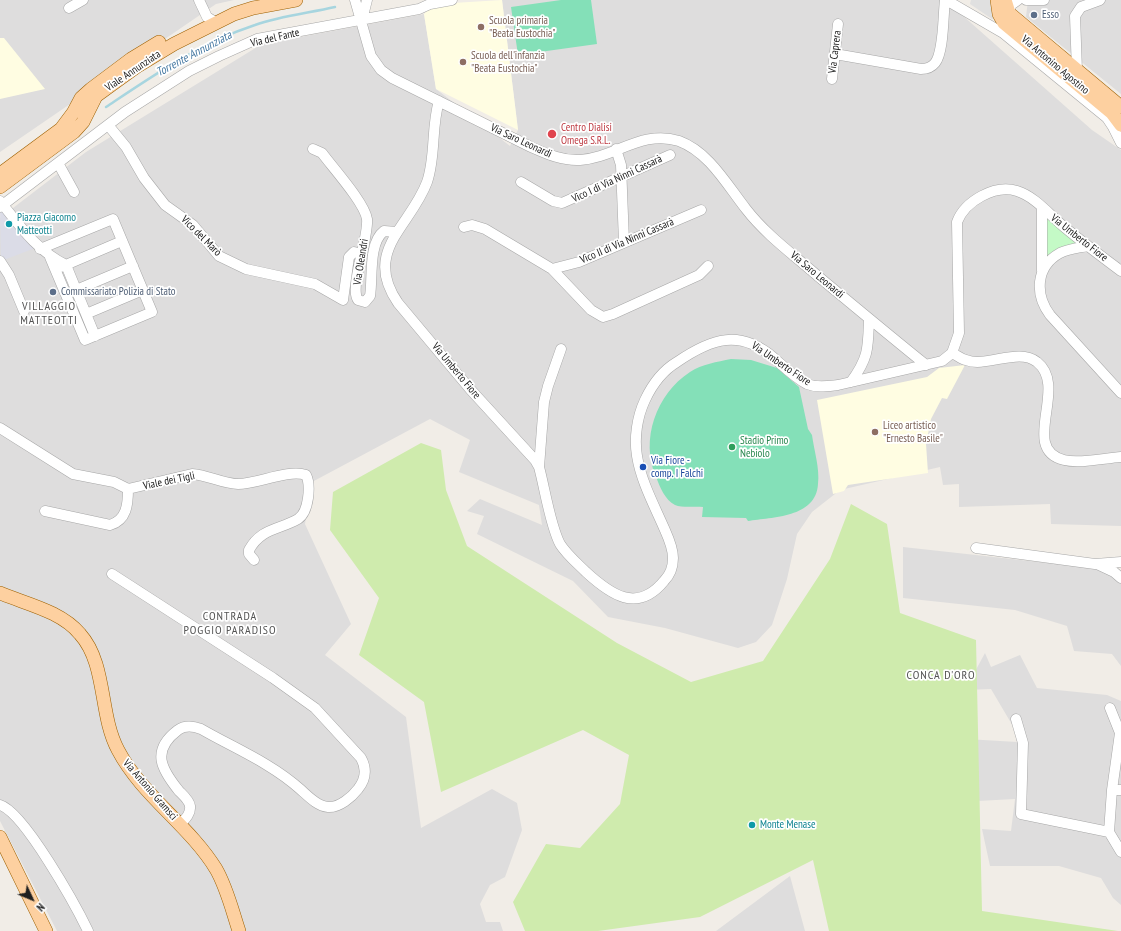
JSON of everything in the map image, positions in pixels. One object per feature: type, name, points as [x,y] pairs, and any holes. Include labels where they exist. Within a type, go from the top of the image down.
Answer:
[{"type":"main road","name":"Viale Annunziata","points":[[0,174],[53,136],[73,113],[81,98],[131,59],[252,0]]},
{"type":"main road","name":"Viale Annunziata","points":[[0,187],[74,132],[86,116],[96,96],[213,19],[253,8],[296,0]]},
{"type":"main road","name":"Via Antonino Agostino","points":[[997,0],[1001,18],[1014,31],[1112,113],[1121,125]]},
{"type":"main road","points":[[1005,0],[1009,13]]},
{"type":"main road","name":"Via Antonino Agostino","points":[[1009,13],[1121,107]]},
{"type":"main road","points":[[73,113],[77,110],[81,111],[86,116]]},
{"type":"main road","name":"Via Antonio Gramsci","points":[[0,593],[62,619],[75,628],[84,638],[94,656],[108,725],[118,750],[134,774],[207,856],[219,875],[239,931]]},
{"type":"main road","points":[[0,837],[46,931]]},
{"type":"street","points":[[69,8],[83,0]]},
{"type":"street","points":[[199,0],[213,19]]},
{"type":"street","points":[[207,0],[213,19]]},
{"type":"street","name":"Via Saro Leonardi","points":[[355,0],[357,11],[362,20],[371,56],[380,70],[392,78],[531,147],[554,156],[581,160],[598,156],[639,140],[660,138],[679,142],[695,150],[710,163],[750,214],[776,240],[926,365]]},
{"type":"street","points":[[362,20],[367,0]]},
{"type":"street","name":"Via del Fante","points":[[1,204],[108,125],[189,71],[256,40],[362,20],[424,3],[452,0]]},
{"type":"street","points":[[835,54],[921,69],[928,68],[935,63],[939,54],[945,0],[988,23],[1009,38],[1107,118],[1121,143]]},
{"type":"street","points":[[1009,13],[1011,5],[1018,0]]},
{"type":"street","points":[[1026,0],[1044,0]]},
{"type":"street","points":[[1077,71],[1075,16],[1081,7],[1100,0]]},
{"type":"street","points":[[988,23],[1014,31]]},
{"type":"street","name":"Via Caprera","points":[[832,79],[838,24]]},
{"type":"street","name":"Via Umberto Fiore","points":[[439,101],[432,162],[421,194],[396,232],[388,251],[386,267],[388,283],[394,297],[470,389],[529,453],[539,467],[556,532],[566,552],[610,592],[623,598],[639,597],[660,586],[670,573],[673,565],[671,546],[642,475],[636,445],[637,427],[642,406],[650,389],[661,375],[676,362],[700,348],[718,341],[733,339],[758,346],[807,384],[821,387],[851,382],[942,361],[952,353],[959,333],[956,229],[960,216],[967,206],[982,196],[1004,189],[1011,189],[1024,194],[1087,246],[1121,271]]},
{"type":"street","name":"Vico del Marò","points":[[108,125],[130,152],[144,178],[165,205],[193,225],[216,253],[230,262],[246,269],[315,284],[343,300],[349,257],[354,252],[362,254]]},
{"type":"street","name":"Via Oleandri","points":[[313,149],[322,153],[365,212],[366,230],[356,294],[358,300],[365,302],[370,296],[371,266],[378,237],[384,232],[396,232]]},
{"type":"street","points":[[616,149],[621,165],[624,242]]},
{"type":"street","name":"Vico I di Via Ninni Cassarà","points":[[521,182],[553,201],[562,203],[670,155]]},
{"type":"street","points":[[58,163],[74,192]]},
{"type":"street","points":[[1,204],[40,249],[50,257],[66,265],[95,336]]},
{"type":"street","points":[[1042,208],[1042,271],[1039,287],[1046,308],[1121,393]]},
{"type":"street","name":"Vico II di Via Ninni Cassarà","points":[[552,269],[579,262],[701,210]]},
{"type":"street","points":[[40,249],[113,219],[152,312],[85,340],[50,257]]},
{"type":"street","points":[[464,227],[477,225],[552,269],[591,310],[603,317],[613,314],[699,275],[708,266]]},
{"type":"street","points":[[55,269],[122,241]]},
{"type":"street","points":[[1042,271],[1046,265],[1059,254],[1087,246]]},
{"type":"street","points":[[0,261],[9,275],[24,311]]},
{"type":"street","points":[[76,290],[133,266]]},
{"type":"street","points":[[86,314],[143,290]]},
{"type":"street","points":[[851,382],[867,354],[869,319]]},
{"type":"street","points":[[539,467],[544,402],[561,349]]},
{"type":"street","points":[[952,353],[970,361],[1019,357],[1031,358],[1036,361],[1046,375],[1049,391],[1043,431],[1045,444],[1048,450],[1057,458],[1070,461],[1121,457]]},
{"type":"street","name":"Viale dei Tigli","points":[[0,428],[72,474],[114,482],[128,489],[192,474],[208,476],[238,484],[280,476],[306,475],[308,497],[303,513],[298,519],[273,528],[260,537],[248,550],[249,554],[254,560]]},
{"type":"street","points":[[45,510],[110,525],[120,520],[127,510],[128,489]]},
{"type":"street","points":[[976,548],[1119,567]]},
{"type":"street","points":[[112,574],[273,678],[315,708],[361,758],[365,768],[364,778],[358,789],[337,806],[329,807],[317,802],[275,770],[201,729],[194,726],[183,728],[175,733],[166,743],[161,759],[165,773],[186,799],[190,807],[188,815],[180,824]]},
{"type":"street","points":[[1110,708],[1120,733],[1116,790],[1109,832],[1121,852]]},
{"type":"street","points":[[1016,719],[1023,743],[1021,819],[1109,832]]},
{"type":"street","points":[[0,805],[7,808],[27,831],[53,869],[88,931]]},
{"type":"shaded area","points":[[0,0],[234,0],[216,4],[0,152]]},
{"type":"shaded area","points":[[502,0],[940,0],[953,7],[1092,130],[1121,150],[1121,526],[1051,524],[1050,504],[959,507],[959,484],[943,485],[940,467],[840,490],[812,512],[797,534],[787,579],[772,625],[756,642],[738,648],[665,628],[608,617],[573,581],[477,534],[484,516],[467,511],[480,499],[542,525],[539,505],[459,472],[470,440],[430,419],[312,482],[305,524],[351,624],[325,655],[406,717],[421,828],[492,789],[517,803],[522,830],[505,877],[490,885],[480,904],[486,922],[500,922],[503,931],[57,931],[0,821],[0,218],[86,152],[262,44],[424,14],[436,89],[510,146],[518,130]]},
{"type":"shaded area","points":[[502,0],[518,130],[436,89],[424,14],[430,8],[453,3]]},
{"type":"shaded area","points":[[971,0],[993,0],[995,17],[992,19],[970,4]]},
{"type":"shaded area","points":[[1028,0],[1121,0],[1121,94],[1026,17]]},
{"type":"shaded area","points":[[0,38],[4,38],[45,89],[0,99]]},
{"type":"shaded area","name":"Piazza Giacomo Matteotti","points":[[0,207],[38,247],[1,261]]},
{"type":"shaded area","name":"Liceo artistico \"Ernesto Basile\"","points":[[965,365],[947,399],[942,398],[931,419],[926,444],[928,473],[848,485],[844,491],[833,494],[817,400],[927,377],[939,368]]},
{"type":"shaded area","points":[[903,547],[1121,571],[1121,666],[1112,654],[1074,651],[1067,626],[1015,610],[903,598]]},
{"type":"shaded area","points":[[985,653],[991,667],[1020,655],[1037,688],[1107,695],[1121,701],[1121,905],[1113,898],[1101,878],[1059,866],[990,866],[982,829],[1011,831],[1015,799],[977,801],[966,739],[1017,742],[1014,728],[991,689],[965,690]]},
{"type":"shaded area","points":[[790,876],[805,931],[716,931]]},
{"type":"green space","points":[[561,0],[591,0],[597,44],[518,55],[511,7]]},
{"type":"green space","points":[[1047,218],[1077,243],[1046,258],[1046,220]]},
{"type":"green space","name":"Stadio Primo Nebiolo","points":[[731,359],[751,360],[777,368],[799,387],[808,429],[812,435],[818,466],[818,484],[815,495],[810,504],[801,510],[791,514],[748,521],[746,518],[702,517],[703,507],[675,505],[668,500],[661,489],[651,463],[650,448],[654,419],[660,405],[668,392],[678,381],[690,372],[705,365]]},
{"type":"green space","points":[[421,443],[441,450],[446,490],[467,546],[617,643],[691,682],[763,661],[830,559],[851,504],[887,524],[900,613],[976,640],[982,911],[1118,931],[829,931],[813,860],[700,917],[598,931],[525,931],[513,902],[546,844],[580,848],[620,804],[629,755],[583,730],[441,792],[424,702],[359,655],[379,598],[330,530],[333,492]]},
{"type":"waterway","name":"Torrente Annunziata","points":[[106,107],[196,50],[235,32],[274,19],[335,7]]},
{"type":"place","name":"Esso","points":[[1034,15]]},
{"type":"place","name":"Scuola primaria \"Beata Eustochia\"","points":[[481,27]]},
{"type":"place","name":"Scuola dell'infanzia \"Beata Eustochia\"","points":[[463,62]]},
{"type":"place","name":"Centro Dialisi Omega S.R.L.","points":[[552,134]]},
{"type":"place","name":"Piazza Giacomo Matteotti","points":[[9,224]]},
{"type":"place","name":"Commissariato Polizia di Stato","points":[[53,292]]},
{"type":"place","name":"Liceo artistico \"Ernesto Basile\"","points":[[875,432]]},
{"type":"place","name":"Stadio Primo Nebiolo","points":[[732,447]]},
{"type":"place","name":"Via Fiore - comp. I Falchi","points":[[643,467]]},
{"type":"place","name":"Monte Menase","points":[[752,825]]},
{"type":"district","name":"VILLAGGIO MATTEOTTI","points":[[49,314]]},
{"type":"district","name":"CONTRADA POGGIO PARADISO","points":[[230,624]]},
{"type":"district","name":"CONCA D'ORO","points":[[941,676]]}]
